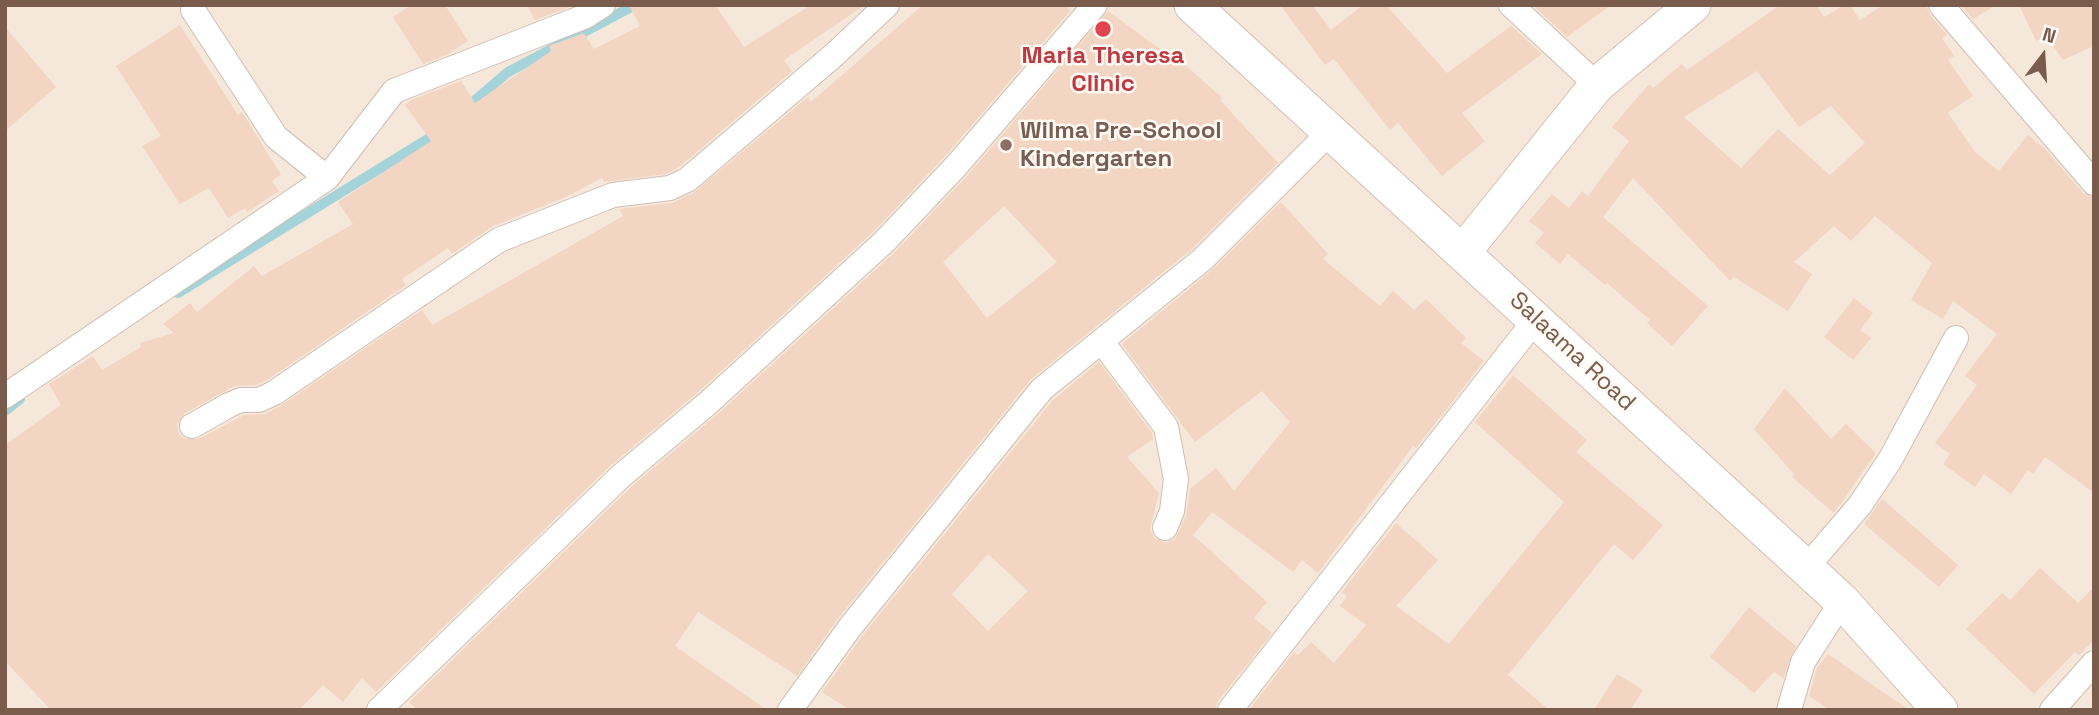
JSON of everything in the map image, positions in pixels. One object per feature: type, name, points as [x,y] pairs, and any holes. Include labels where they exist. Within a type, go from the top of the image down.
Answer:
[{"type":"main road","name":"Salaama Road","points":[[1192,5],[1807,568],[1842,601],[1940,710]]},
{"type":"main road","points":[[1463,252],[1597,85],[1693,5]]},
{"type":"street","points":[[5,396],[327,178],[394,92],[586,16],[603,5]]},
{"type":"street","points":[[192,426],[241,400],[259,400],[274,393],[499,240],[613,195],[670,188],[687,180],[834,55],[887,5]]},
{"type":"street","points":[[379,710],[621,476],[708,403],[885,242],[965,155],[1095,5]]},
{"type":"street","points":[[1511,5],[1597,85]]},
{"type":"street","points":[[1941,5],[2094,183]]},
{"type":"street","points":[[192,10],[275,137],[327,178]]},
{"type":"street","points":[[790,710],[851,626],[1033,399],[1059,374],[1203,259],[1331,131]]},
{"type":"street","points":[[1230,710],[1536,319]]},
{"type":"street","points":[[1807,568],[1860,505],[1890,460],[1956,338]]},
{"type":"street","points":[[1102,341],[1166,427],[1176,479],[1172,511],[1165,528]]},
{"type":"street","points":[[1789,710],[1803,662],[1842,601]]},
{"type":"street","points":[[2052,710],[2094,663]]},
{"type":"shaded area","points":[[5,5],[2094,5],[2094,710],[5,710]]},
{"type":"building","points":[[411,5],[445,5],[468,41],[448,54],[423,64],[393,17]]},
{"type":"building","points":[[527,5],[568,5],[569,7],[535,20]]},
{"type":"building","points":[[629,5],[715,5],[744,47],[811,5],[865,5],[784,60],[792,71],[679,167],[666,174],[604,182],[602,178],[566,197],[493,226],[452,254],[448,248],[402,279],[406,285],[267,380],[256,385],[235,386],[185,413],[177,425],[179,434],[185,439],[199,439],[244,415],[265,414],[422,310],[432,325],[623,216],[619,209],[672,203],[693,193],[808,97],[811,102],[923,5],[1065,5],[1070,11],[946,155],[875,230],[698,392],[611,465],[376,692],[362,678],[343,702],[323,685],[299,710],[51,710],[5,661],[5,445],[61,405],[49,384],[93,356],[102,370],[141,347],[140,343],[174,333],[163,324],[190,303],[197,312],[254,266],[262,276],[353,224],[338,202],[431,141],[405,105],[411,100],[461,81],[475,103],[551,51],[549,46],[584,33],[594,49],[640,26]]},
{"type":"building","points":[[1280,5],[1312,5],[1331,30],[1363,5],[1386,5],[1447,73],[1511,26],[1542,54],[1462,113],[1485,141],[1442,176],[1398,123],[1390,130],[1334,59],[1325,65]]},
{"type":"building","points":[[1539,5],[1611,5],[1567,37],[1536,8]]},
{"type":"building","points":[[1780,5],[1816,5],[1824,17],[1844,5],[1850,5],[1860,20],[1883,5],[1926,5],[1930,15],[1947,35],[1942,38],[1954,56],[1948,60],[1973,96],[1948,113],[1975,152],[1999,171],[2028,135],[2045,149],[2083,193],[2094,197],[2094,493],[2045,457],[2033,474],[2028,470],[2011,494],[1984,474],[1975,487],[1943,464],[1950,454],[1935,443],[1977,385],[1965,376],[1997,334],[1953,301],[1943,319],[1911,300],[1932,263],[1875,216],[1851,241],[1834,226],[1794,262],[1812,274],[1788,311],[1734,277],[1730,281],[1633,178],[1603,217],[1708,306],[1672,346],[1647,323],[1650,320],[1607,283],[1605,285],[1568,254],[1560,264],[1535,243],[1544,233],[1529,221],[1552,194],[1569,208],[1582,191],[1588,196],[1629,141],[1612,127],[1649,84],[1653,88],[1682,64],[1687,70]],"holes":[[[1757,71],[1799,127],[1831,106],[1865,143],[1830,175],[1778,129],[1741,168],[1684,117]]]},
{"type":"building","points":[[1961,5],[1996,5],[1973,19]]},
{"type":"building","points":[[2019,5],[2094,5],[2094,46],[2063,60],[2046,36],[2036,41]]},
{"type":"building","points":[[1108,11],[1168,55],[1171,52],[1222,98],[1220,100],[1278,163],[1193,248],[1031,379],[839,617],[797,676],[698,612],[675,646],[767,710],[418,710],[409,702],[631,487],[718,414],[896,251],[968,175]],"holes":[[[1004,206],[1057,262],[987,318],[943,262]]]},
{"type":"building","points":[[180,25],[238,115],[242,112],[281,175],[272,181],[279,191],[247,212],[245,208],[228,218],[209,188],[180,204],[142,146],[161,136],[116,66]]},
{"type":"building","points":[[5,27],[56,87],[5,131]]},
{"type":"building","points":[[1281,202],[1328,254],[1323,259],[1380,306],[1393,291],[1414,310],[1426,299],[1466,338],[1461,343],[1484,361],[1416,448],[1413,446],[1318,573],[1302,560],[1293,572],[1212,512],[1193,535],[1267,602],[1254,618],[1272,633],[1218,701],[1215,710],[850,710],[822,692],[863,635],[1053,400],[1099,362],[1152,433],[1153,439],[1127,457],[1159,493],[1150,529],[1154,538],[1166,543],[1175,539],[1186,516],[1190,489],[1216,468],[1234,491],[1290,422],[1262,391],[1195,442],[1122,344],[1212,270]],"holes":[[[988,554],[1028,591],[988,631],[952,594]]]},
{"type":"building","points":[[1854,298],[1873,313],[1860,330],[1871,338],[1853,360],[1824,337]]},
{"type":"building","points":[[1513,375],[1587,440],[1576,452],[1663,525],[1633,560],[1614,544],[1508,675],[1549,710],[1249,710],[1294,652],[1298,655],[1311,642],[1334,663],[1366,625],[1340,606],[1347,596],[1342,592],[1396,523],[1438,560],[1396,606],[1449,644],[1564,502],[1475,422]]},
{"type":"building","points":[[1785,388],[1831,439],[1846,424],[1876,453],[1834,513],[1792,477],[1794,474],[1754,429]]},
{"type":"building","points":[[1882,499],[1958,565],[1939,587],[1864,524]]},
{"type":"building","points":[[2040,568],[2078,603],[2094,587],[2094,640],[2079,655],[2075,652],[2034,694],[1966,629],[2002,593],[2010,600]]},
{"type":"building","points":[[1749,607],[1796,646],[1783,678],[1774,672],[1754,693],[1710,657]]},
{"type":"building","points":[[1828,654],[1909,710],[1829,710],[1809,696],[1817,668]]},
{"type":"building","points":[[1617,674],[1643,690],[1630,710],[1594,710]]},
{"type":"waterway","points":[[466,108],[508,72],[635,5]]},
{"type":"waterway","points":[[178,293],[439,132]]},
{"type":"waterway","points":[[5,411],[20,399]]},
{"type":"place","name":"Maria Theresa Clinic","points":[[1103,29]]},
{"type":"place","name":"Wilma Pre-School Kindergarten","points":[[1006,145]]}]
